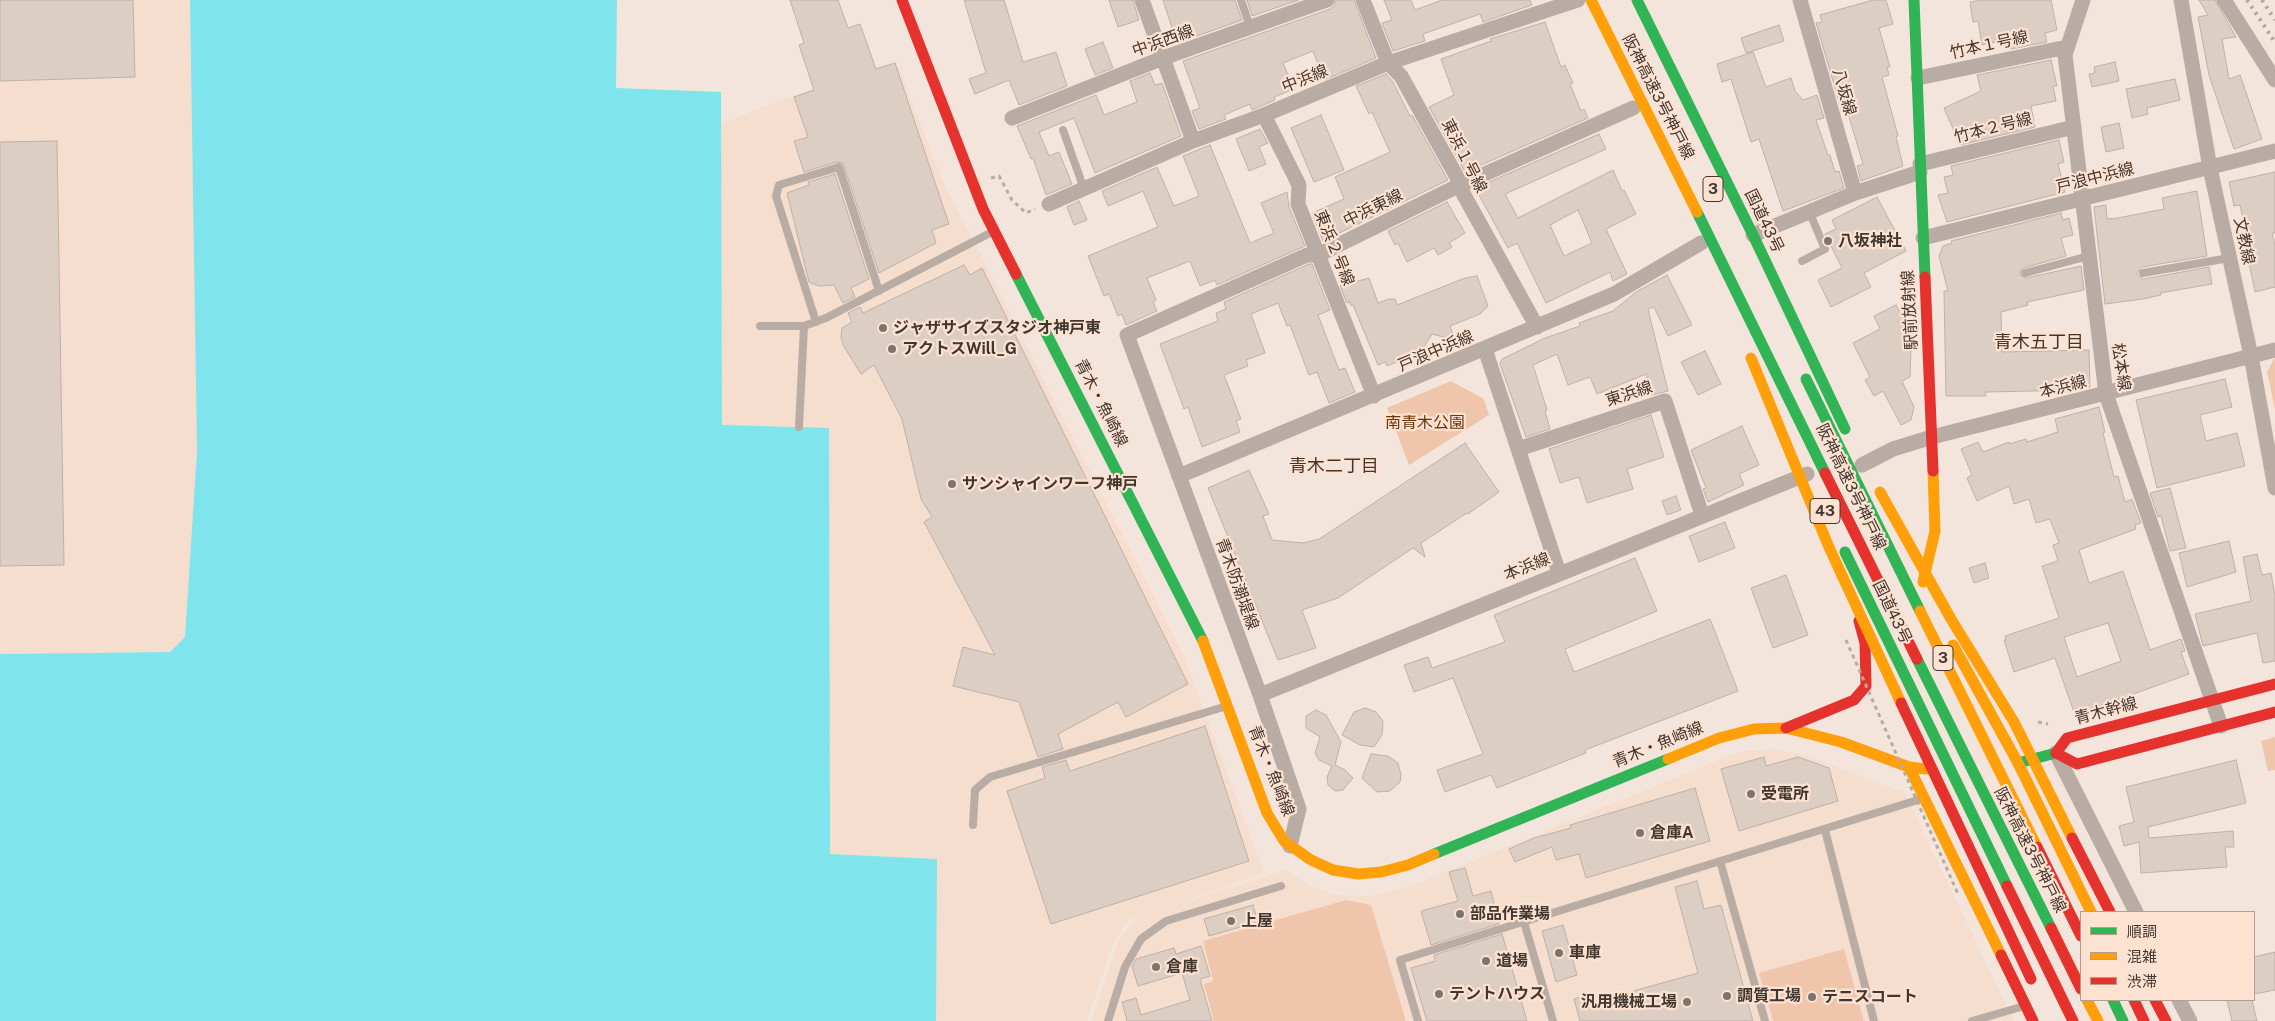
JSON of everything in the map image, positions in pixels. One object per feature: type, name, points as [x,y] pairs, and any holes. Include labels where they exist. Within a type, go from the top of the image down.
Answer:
[{"type":"main road","name":"青木・魚崎線","points":[[902,0],[983,209],[1192,616],[1210,655],[1267,813],[1284,841],[1290,846],[1332,870],[1358,874],[1381,872],[1408,865],[1719,738],[1754,729],[1786,728],[1841,742],[1909,767],[1951,771],[2018,763],[2056,754]]},
{"type":"main road","points":[[1578,0],[1731,307],[1704,226]]},
{"type":"main road","name":"阪神高速3号神戸線","points":[[1591,0],[1973,775],[2080,987]]},
{"type":"main road","name":"国道43号","points":[[1637,0],[1753,235],[1849,438]]},
{"type":"main road","name":"駅前放射線","points":[[1914,0],[1935,531],[1922,587]]},
{"type":"main road","name":"国道43号","points":[[2034,983],[1929,765],[1832,554],[1748,347],[1837,536],[2073,1021]]},
{"type":"main road","name":"阪神高速3号神戸線","points":[[1866,472],[1803,374],[2080,934]]},
{"type":"main road","points":[[1866,472],[1922,587],[2018,763],[2091,911]]},
{"type":"main road","points":[[1866,472],[1951,619],[2014,722],[2109,911]]},
{"type":"main road","points":[[1786,728],[1854,700],[1866,686],[1865,643],[1837,536]]},
{"type":"main road","name":"青木幹線","points":[[2056,754],[2066,738],[2275,684]]},
{"type":"main road","points":[[2056,754],[2077,764],[2275,712]]},
{"type":"main road","points":[[1909,767],[2033,1021]]},
{"type":"main road","points":[[2088,1001],[2098,1021]]},
{"type":"main road","points":[[2113,1001],[2123,1021]]},
{"type":"main road","points":[[2134,1001],[2144,1021]]},
{"type":"main road","points":[[2156,1001],[2166,1021]]},
{"type":"street","points":[[1142,0],[1193,141]]},
{"type":"street","name":"中浜西線","points":[[1012,118],[1163,58],[1327,0]]},
{"type":"street","name":"東浜１号線","points":[[1363,0],[1388,64],[1401,76],[1537,327]]},
{"type":"street","name":"中浜線","points":[[1049,204],[1193,141],[1388,64],[1578,0]]},
{"type":"street","name":"八坂線","points":[[1800,0],[1855,193]]},
{"type":"street","name":"松本線","points":[[2083,0],[2065,55],[2106,394],[2221,726]]},
{"type":"street","name":"文教線","points":[[2181,0],[2210,168],[2251,356],[2275,488]]},
{"type":"street","points":[[2224,0],[2275,80]]},
{"type":"street","name":"竹本１号線","points":[[1918,78],[2067,47]]},
{"type":"street","name":"中浜東線","points":[[1127,335],[1307,255],[1318,255],[1460,186],[1633,108]]},
{"type":"street","name":"東浜２号線","points":[[1264,114],[1299,185],[1298,204],[1374,396]]},
{"type":"street","name":"竹本２号線","points":[[1920,168],[2074,127]]},
{"type":"street","name":"戸浪中浜線","points":[[1923,238],[2275,151]]},
{"type":"street","points":[[1753,235],[1920,168]]},
{"type":"street","name":"戸浪中浜線","points":[[1179,476],[1614,294],[1700,243]]},
{"type":"street","name":"青木防潮堤線","points":[[1127,335],[1260,695],[1300,809],[1290,846]]},
{"type":"street","points":[[1485,349],[1560,572]]},
{"type":"street","name":"本浜線","points":[[1866,472],[1894,449],[1932,437],[2275,350]]},
{"type":"street","name":"東浜線","points":[[1518,449],[1666,401],[1702,515]]},
{"type":"street","name":"本浜線","points":[[1260,695],[1808,473]]},
{"type":"street","points":[[2056,754],[2135,911]]},
{"type":"street","points":[[2180,1001],[2190,1021]]},
{"type":"lane","points":[[1241,0],[1250,28]]},
{"type":"lane","points":[[1063,130],[1084,189]]},
{"type":"lane","points":[[816,322],[776,196],[779,185],[839,167],[879,290]]},
{"type":"lane","points":[[1802,261],[1825,249],[1809,211]]},
{"type":"lane","points":[[760,326],[804,326],[816,322],[994,231]]},
{"type":"lane","points":[[2025,273],[2089,256]]},
{"type":"lane","points":[[2144,273],[2229,258]]},
{"type":"lane","points":[[799,427],[804,326]]},
{"type":"lane","points":[[973,826],[975,790],[990,777],[1229,706]]},
{"type":"lane","points":[[1418,1021],[1400,960],[1923,799]]},
{"type":"lane","points":[[1825,830],[1874,1021]]},
{"type":"lane","points":[[1720,861],[1765,1021]]},
{"type":"lane","points":[[1108,1021],[1124,967],[1141,938],[1166,921],[1281,886]]},
{"type":"lane","points":[[1524,922],[1553,1021]]},
{"type":"lane","points":[[1972,1021],[2025,1006]]},
{"type":"path","points":[[990,179],[999,176],[1012,200],[1026,213]]},
{"type":"path","points":[[1845,637],[1855,664],[1958,894]]},
{"type":"shaded area","points":[[0,0],[190,0],[197,451],[185,637],[171,652],[0,654]]},
{"type":"shaded area","points":[[896,61],[942,179],[1185,658],[1264,873],[1162,909],[1286,870],[1309,886],[1336,895],[1372,896],[1413,885],[1739,752],[1772,749],[1807,756],[1904,792],[2014,1021],[1091,1021],[1119,940],[1139,916],[1128,920],[1114,941],[1087,1021],[935,1021],[937,859],[830,854],[829,429],[722,425],[721,124],[792,96]]},
{"type":"green space","points":[[2275,359],[2275,409],[2267,372]]},
{"type":"green space","name":"南青木公園","points":[[1451,381],[1484,399],[1489,415],[1409,465],[1387,408]]},
{"type":"green space","points":[[2275,737],[2275,770],[2268,771],[2261,741]]},
{"type":"green space","points":[[1346,900],[1371,905],[1406,1021],[1214,1021],[1204,984],[1213,981],[1203,941]]},
{"type":"green space","name":"テニスコート","points":[[1844,949],[1864,1021],[1773,1021],[1759,973]]},
{"type":"water","points":[[190,0],[617,0],[616,88],[721,92],[722,425],[829,428],[830,854],[937,859],[936,1021],[0,1021],[0,654],[170,652],[185,637],[197,451]]},
{"type":"building","points":[[0,0],[133,0],[135,77],[0,81]]},
{"type":"building","points":[[790,0],[838,0],[848,28],[860,24],[876,69],[895,63],[949,224],[932,230],[936,243],[879,273],[843,163],[837,162],[804,172],[794,141],[808,137],[794,97],[814,90],[799,45],[804,43]]},
{"type":"building","points":[[964,0],[1004,0],[1023,62],[1056,52],[1067,86],[1019,105],[1009,80],[975,94],[969,79],[986,73]]},
{"type":"building","points":[[1109,0],[1133,0],[1139,20],[1118,27]]},
{"type":"building","points":[[1163,0],[1235,0],[1242,20],[1177,43]]},
{"type":"building","points":[[1247,0],[1299,0],[1252,16]]},
{"type":"building","points":[[1336,0],[1354,0],[1376,58],[1324,80],[1313,51],[1283,63],[1294,89],[1274,97],[1275,100],[1252,110],[1250,104],[1224,115],[1226,119],[1199,129],[1192,111],[1200,108],[1183,61],[1330,9],[1334,6]]},
{"type":"building","points":[[1384,0],[1411,0],[1415,10],[1442,0],[1530,0],[1532,5],[1483,22],[1480,14],[1423,34],[1425,41],[1393,51],[1382,23],[1392,20]]},
{"type":"building","points":[[1873,0],[1886,0],[1893,24],[1879,28],[1890,67],[1887,67],[1889,75],[1882,77],[1898,136],[1896,137],[1903,166],[1861,181],[1857,166],[1863,164],[1847,110],[1842,112],[1816,23],[1822,22],[1820,15]]},
{"type":"building","points":[[1982,0],[2051,0],[2057,30],[2045,33],[2047,42],[2011,49],[2009,39],[1982,45],[1978,21],[1973,22],[1970,2]]},
{"type":"building","points":[[2199,0],[2215,0],[2236,37],[2222,39],[2229,79],[2240,75],[2262,139],[2234,149],[2209,75],[2198,17],[2208,15]]},
{"type":"building","points":[[1545,22],[1561,67],[1565,65],[1573,83],[1570,84],[1581,111],[1584,109],[1588,118],[1465,172],[1429,107],[1454,95],[1441,59],[1491,41],[1490,39]]},
{"type":"building","points":[[1779,25],[1784,41],[1746,53],[1741,38]]},
{"type":"building","points":[[1103,42],[1113,68],[1095,75],[1085,49]]},
{"type":"building","points":[[1753,52],[1766,87],[1791,78],[1795,91],[1803,100],[1817,95],[1824,118],[1816,120],[1835,172],[1839,171],[1844,188],[1783,211],[1759,139],[1751,142],[1731,79],[1722,82],[1717,64]]},
{"type":"building","points":[[2051,60],[2057,86],[2053,86],[2056,101],[2031,106],[2035,127],[1960,145],[1944,108],[1981,91],[1977,75]]},
{"type":"building","points":[[2115,62],[2119,81],[2092,87],[2089,74],[2095,73],[2094,67]]},
{"type":"building","points":[[1150,73],[1155,85],[1162,83],[1181,136],[1095,173],[1074,118],[1039,132],[1049,156],[1059,152],[1072,184],[1046,195],[1033,158],[1031,159],[1017,126],[1096,95],[1104,115],[1137,102],[1130,81]]},
{"type":"building","points":[[1386,74],[1393,82],[1410,116],[1412,115],[1448,180],[1323,241],[1312,213],[1344,199],[1335,177],[1390,152],[1372,112],[1369,114],[1356,86]]},
{"type":"building","points":[[2175,79],[2180,100],[2147,108],[2148,114],[2132,118],[2126,89]]},
{"type":"building","points":[[1321,115],[1344,170],[1314,182],[1291,128]]},
{"type":"building","points":[[2119,123],[2124,148],[2106,152],[2101,127]]},
{"type":"building","points":[[1260,129],[1268,143],[1259,147],[1266,164],[1249,171],[1236,139]]},
{"type":"building","points":[[1599,134],[1606,149],[1505,194],[1518,218],[1613,170],[1622,191],[1624,190],[1636,214],[1606,229],[1627,274],[1613,281],[1610,272],[1546,303],[1517,243],[1508,248],[1475,188]],"holes":[[[1578,210],[1592,243],[1564,256],[1550,225]]]},
{"type":"building","points":[[2059,140],[2064,162],[2058,164],[2065,192],[1947,222],[1938,195],[1948,193],[1944,177],[1953,175],[1951,166]]},
{"type":"building","points":[[57,141],[64,565],[0,566],[0,142]]},
{"type":"building","points":[[1210,145],[1250,243],[1274,233],[1261,203],[1287,192],[1289,207],[1305,246],[1217,285],[1215,280],[1200,286],[1190,261],[1147,278],[1156,300],[1153,302],[1157,311],[1126,325],[1122,314],[1118,316],[1109,294],[1104,296],[1088,256],[1158,227],[1143,191],[1108,206],[1102,191],[1157,167],[1174,206],[1199,196],[1183,156]]},
{"type":"building","points":[[2275,172],[2275,233],[2272,233],[2275,245],[2275,287],[2255,292],[2246,248],[2249,247],[2240,205],[2234,206],[2229,182]]},
{"type":"building","points":[[835,174],[869,279],[851,288],[855,297],[843,303],[834,285],[819,286],[809,282],[787,193],[809,185],[808,182]]},
{"type":"building","points":[[2197,191],[2207,256],[2142,267],[2137,273],[2139,277],[2144,279],[2209,267],[2212,284],[2160,293],[2161,295],[2143,299],[2105,304],[2094,207],[2106,205],[2107,219],[2118,218],[2164,209],[2162,198]]},
{"type":"building","points":[[1877,197],[1906,251],[1864,273],[1871,287],[1831,307],[1818,280],[1842,268],[1825,234],[1836,229],[1832,220]]},
{"type":"building","points":[[1079,201],[1087,220],[1074,225],[1067,207]]},
{"type":"building","points":[[1447,202],[1465,233],[1449,243],[1452,247],[1438,255],[1434,248],[1407,262],[1398,243],[1395,245],[1388,231]]},
{"type":"building","points":[[2061,213],[2063,220],[2069,218],[2073,235],[2061,238],[2066,256],[2024,268],[2020,271],[2020,275],[2026,278],[2081,266],[2084,290],[2027,302],[2028,305],[2001,312],[2002,352],[2089,350],[2090,387],[2079,390],[1985,392],[1986,396],[1946,396],[1944,291],[1948,291],[1939,256],[1943,246],[1952,243],[1951,241]]},
{"type":"building","points":[[1312,264],[1330,310],[1318,315],[1339,370],[1345,368],[1355,392],[1329,403],[1317,372],[1309,375],[1290,325],[1287,326],[1278,303],[1251,314],[1265,353],[1246,360],[1248,366],[1224,375],[1241,419],[1236,421],[1240,432],[1202,447],[1188,407],[1184,409],[1160,344],[1218,321],[1216,313],[1226,309],[1224,302]]},
{"type":"building","points":[[964,265],[970,275],[982,268],[1188,684],[1126,717],[1118,702],[1058,734],[1063,749],[1038,757],[1019,702],[953,686],[963,647],[995,655],[924,522],[932,517],[921,499],[902,419],[874,365],[861,374],[843,345],[841,337],[842,328],[852,322],[848,313],[860,307],[863,313]]},
{"type":"building","points":[[1667,275],[1692,325],[1668,336],[1654,307],[1648,309],[1668,391],[1652,395],[1646,374],[1597,394],[1590,377],[1568,385],[1557,354],[1533,365],[1547,410],[1545,411],[1550,429],[1526,437],[1500,364],[1502,359],[1545,338],[1580,326],[1579,323],[1613,311],[1636,292]]},
{"type":"building","points":[[1477,276],[1488,306],[1480,314],[1450,326],[1455,340],[1432,334],[1421,352],[1387,366],[1385,362],[1378,365],[1353,305],[1351,306],[1350,302],[1347,303],[1340,286],[1369,278],[1378,303],[1395,299],[1397,305],[1465,278]]},
{"type":"building","points":[[1896,305],[1912,337],[1906,340],[1911,349],[1910,377],[1902,381],[1914,407],[1911,420],[1901,425],[1883,391],[1874,396],[1865,380],[1870,377],[1853,343],[1880,329],[1874,316]]},
{"type":"building","points":[[1705,351],[1721,384],[1698,395],[1681,362]]},
{"type":"building","points":[[2225,379],[2232,407],[2200,415],[2206,441],[2237,433],[2245,466],[2157,488],[2136,400]]},
{"type":"building","points":[[2099,407],[2105,432],[2103,433],[2114,477],[2118,476],[2125,502],[2132,499],[2141,523],[2135,525],[2136,529],[2079,550],[2089,583],[2123,571],[2150,650],[2181,639],[2185,651],[2181,652],[2189,674],[2075,715],[2055,658],[2014,672],[2004,640],[2006,640],[2005,636],[2059,618],[2042,566],[2058,561],[2053,545],[2059,543],[2050,519],[2036,523],[2029,499],[2014,504],[2009,486],[1977,501],[1967,478],[1972,475],[1961,449],[1978,442],[1983,452],[2009,442],[2009,444],[2026,439],[2027,442],[2058,432],[2055,419]],"holes":[[[2108,623],[2121,661],[2077,677],[2064,637]]]},
{"type":"building","points":[[1651,415],[1664,457],[1627,469],[1633,489],[1587,503],[1579,477],[1560,483],[1549,449]]},
{"type":"building","points":[[1742,426],[1759,465],[1739,474],[1744,485],[1708,502],[1703,489],[1706,488],[1691,450]]},
{"type":"building","points":[[1465,443],[1499,492],[1421,543],[1425,557],[1413,548],[1338,598],[1302,610],[1316,648],[1278,660],[1208,488],[1249,470],[1269,514],[1263,516],[1272,540],[1303,543],[1319,539]]},
{"type":"building","points":[[2170,488],[2186,548],[2170,551],[2161,516],[2158,517],[2150,493]]},
{"type":"building","points":[[1676,496],[1681,510],[1667,515],[1662,501]]},
{"type":"building","points":[[1725,522],[1735,548],[1699,562],[1689,536]]},
{"type":"building","points":[[2229,541],[2236,572],[2187,587],[2179,553]]},
{"type":"building","points":[[2257,554],[2262,575],[2271,573],[2275,596],[2275,661],[2263,663],[2257,633],[2203,646],[2195,614],[2251,601],[2243,557]]},
{"type":"building","points":[[1635,558],[1657,611],[1565,649],[1574,672],[1710,619],[1738,691],[1585,750],[1586,753],[1497,788],[1491,775],[1445,792],[1437,770],[1483,754],[1453,678],[1414,692],[1404,665],[1428,657],[1432,668],[1505,642],[1494,615]]},
{"type":"building","points":[[1985,563],[1989,578],[1974,583],[1969,568]]},
{"type":"building","points":[[1786,575],[1808,635],[1773,648],[1751,588]]},
{"type":"building","points":[[1365,708],[1376,712],[1383,721],[1382,735],[1374,747],[1360,745],[1342,735],[1354,712]]},
{"type":"building","points":[[1316,710],[1326,715],[1341,742],[1335,765],[1345,770],[1353,778],[1343,790],[1335,791],[1328,785],[1327,777],[1332,766],[1319,760],[1315,753],[1320,737],[1306,728],[1306,716]]},
{"type":"building","points":[[1205,726],[1249,861],[1051,924],[1007,791],[1045,778],[1042,767],[1066,760],[1070,771]]},
{"type":"building","points":[[1371,754],[1388,756],[1398,763],[1401,775],[1400,782],[1390,791],[1377,792],[1362,778]]},
{"type":"building","points":[[1764,757],[1766,766],[1798,757],[1829,768],[1838,801],[1739,831],[1721,769]]},
{"type":"building","points":[[2236,760],[2246,803],[2148,827],[2149,838],[2233,831],[2234,847],[2225,847],[2227,867],[2141,873],[2139,842],[2124,846],[2119,826],[2134,822],[2126,787]]},
{"type":"building","name":"倉庫A","points":[[1695,788],[1710,841],[1586,878],[1579,854],[1556,860],[1552,847],[1515,862],[1509,849],[1534,838],[1571,828],[1570,825]]},
{"type":"building","name":"部品作業場","points":[[1465,868],[1473,896],[1491,891],[1499,924],[1431,945],[1421,911],[1458,901],[1449,872]]},
{"type":"building","points":[[1697,881],[1704,909],[1721,905],[1753,1021],[1580,1021],[1574,999],[1588,995],[1590,1003],[1698,973],[1675,887]]},
{"type":"building","name":"上屋","points":[[1253,905],[1258,922],[1209,936],[1204,919]]},
{"type":"building","name":"車庫","points":[[1563,925],[1577,975],[1556,982],[1542,931]]},
{"type":"building","points":[[1502,934],[1527,1021],[1427,1021],[1411,968],[1435,961],[1434,955]]},
{"type":"building","points":[[1201,946],[1210,976],[1200,979],[1212,1021],[1127,1021],[1122,1002],[1136,998],[1141,1015],[1190,1000],[1182,973],[1138,986],[1132,966],[1136,959],[1174,948],[1176,954]]},
{"type":"building","points":[[2275,952],[2275,990],[2255,994],[2255,957]]},
{"type":"building","points":[[2227,1001],[2252,1001],[2257,1021],[2232,1021]]},
{"type":"railway","points":[[2247,0],[2275,42]]},
{"type":"railway","points":[[2262,0],[2275,20]]},
{"type":"traffic: fast","points":[[1637,0],[1753,235],[1845,429]]},
{"type":"traffic: fast","points":[[1914,0],[1925,277]]},
{"type":"traffic: fast","points":[[1697,212],[1825,473]]},
{"type":"traffic: fast","points":[[1016,274],[1203,641]]},
{"type":"traffic: fast","points":[[1806,379],[1920,611]]},
{"type":"traffic: fast","points":[[1845,552],[2007,886]]},
{"type":"traffic: fast","points":[[1917,659],[2051,928]]},
{"type":"traffic: fast","points":[[2018,763],[2056,753]]},
{"type":"traffic: fast","points":[[1434,854],[1668,759]]},
{"type":"traffic: fast","points":[[2113,1001],[2123,1021]]},
{"type":"traffic: slow","points":[[1591,0],[1697,212]]},
{"type":"traffic: slow","points":[[1751,358],[1828,545],[1901,703]]},
{"type":"traffic: slow","points":[[1923,582],[1935,531],[1933,471]]},
{"type":"traffic: slow","points":[[1880,492],[1951,619],[2014,722],[2072,838]]},
{"type":"traffic: slow","points":[[1920,611],[2037,847]]},
{"type":"traffic: slow","points":[[1203,641],[1267,813],[1284,841],[1311,860],[1333,870],[1358,874],[1381,872],[1408,865],[1434,854]]},
{"type":"traffic: slow","points":[[1953,645],[2018,763],[2091,911]]},
{"type":"traffic: slow","points":[[1668,759],[1719,738],[1754,729],[1786,728],[1841,742],[1909,767],[1926,769]]},
{"type":"traffic: slow","points":[[1909,767],[2001,955]]},
{"type":"traffic: slow","points":[[2088,1001],[2098,1021]]},
{"type":"traffic: jam","points":[[902,0],[983,209],[1016,274]]},
{"type":"traffic: jam","points":[[1925,277],[1933,471]]},
{"type":"traffic: jam","points":[[1825,473],[1917,659]]},
{"type":"traffic: jam","points":[[1786,728],[1854,700],[1866,686],[1865,643],[1859,621]]},
{"type":"traffic: jam","points":[[2056,753],[2067,738],[2275,684]]},
{"type":"traffic: jam","points":[[1901,703],[2031,979]]},
{"type":"traffic: jam","points":[[2056,753],[2077,764],[2275,712]]},
{"type":"traffic: jam","points":[[2072,838],[2109,911]]},
{"type":"traffic: jam","points":[[2037,847],[2080,934]]},
{"type":"traffic: jam","points":[[2007,886],[2073,1021]]},
{"type":"traffic: jam","points":[[2051,928],[2080,987]]},
{"type":"traffic: jam","points":[[2001,955],[2033,1021]]},
{"type":"traffic: jam","points":[[2134,1001],[2144,1021]]},
{"type":"traffic: jam","points":[[2156,1001],[2166,1021]]},
{"type":"place","name":"八坂神社","points":[[1828,241]]},
{"type":"place","name":"ジャザサイズスタジオ神戸東","points":[[883,328]]},
{"type":"place","name":"アクトスWill_G","points":[[892,349]]},
{"type":"place","name":"サンシャインワーフ神戸","points":[[952,484]]},
{"type":"place","name":"受電所","points":[[1751,794]]},
{"type":"place","name":"倉庫A","points":[[1640,833]]},
{"type":"place","name":"部品作業場","points":[[1460,914]]},
{"type":"place","name":"上屋","points":[[1231,921]]},
{"type":"place","name":"車庫","points":[[1559,953]]},
{"type":"place","name":"道場","points":[[1486,961]]},
{"type":"place","name":"倉庫","points":[[1156,967]]},
{"type":"place","name":"テントハウス","points":[[1439,994]]},
{"type":"place","name":"調質工場","points":[[1727,996]]},
{"type":"place","name":"テニスコート","points":[[1812,997]]},
{"type":"place","name":"汎用機械工場","points":[[1687,1002]]},
{"type":"district","name":"青木五丁目","points":[[2039,342]]},
{"type":"district","name":"青木二丁目","points":[[1334,466]]}]
